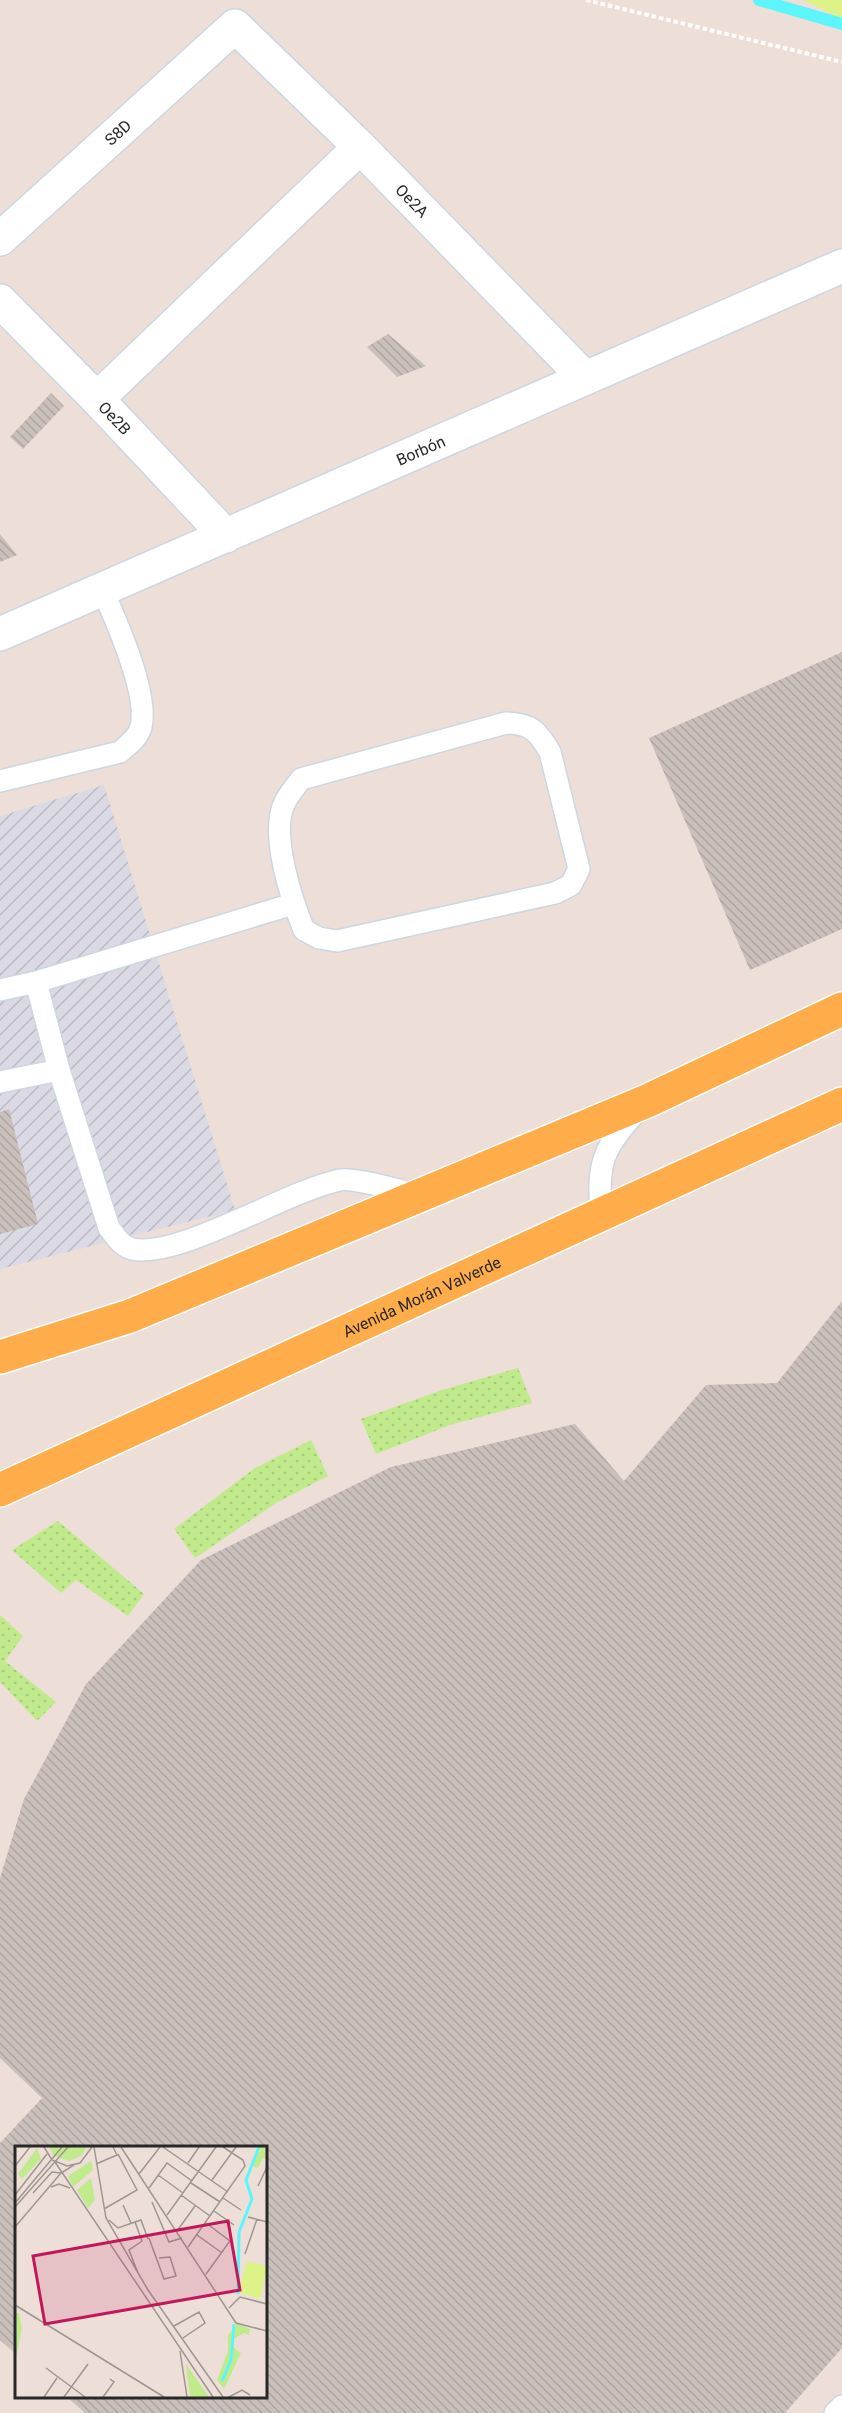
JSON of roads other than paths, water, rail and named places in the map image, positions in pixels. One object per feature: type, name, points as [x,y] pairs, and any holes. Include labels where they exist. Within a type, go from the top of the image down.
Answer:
[{"type":"main road","points":[[0,1357],[130,1316],[646,1101],[842,1009]]},
{"type":"main road","name":"Avenida Morán Valverde","points":[[0,1490],[332,1340],[842,1104]]},
{"type":"street","name":"Oe2A","points":[[234,26],[360,147],[585,378]]},
{"type":"street","name":"S8D","points":[[0,239],[234,26]]},
{"type":"street","points":[[97,399],[360,147]]},
{"type":"street","name":"Borbón","points":[[1,633],[842,266]]},
{"type":"street","name":"Oe2B","points":[[0,301],[97,399],[226,536]]},
{"type":"lane","points":[[0,781],[120,752],[132,742],[141,728],[137,686],[121,632],[102,589]]},
{"type":"lane","points":[[506,723],[525,724],[540,736],[550,752],[579,869],[571,885],[555,893],[336,941],[318,938],[304,930],[294,904],[279,831],[284,803],[301,779],[506,723]]},
{"type":"lane","points":[[0,990],[36,982],[294,904]]},
{"type":"lane","points":[[36,982],[58,1070],[109,1228],[123,1245],[134,1249],[154,1249],[195,1238],[302,1191],[343,1179],[421,1195]]},
{"type":"lane","points":[[0,1082],[58,1070]]},
{"type":"lane","points":[[601,1214],[598,1178],[612,1138],[646,1101]]},
{"type":"lane","points":[[835,2413],[842,2406]]},
{"type":"waterway","points":[[759,0],[842,24]]}]
